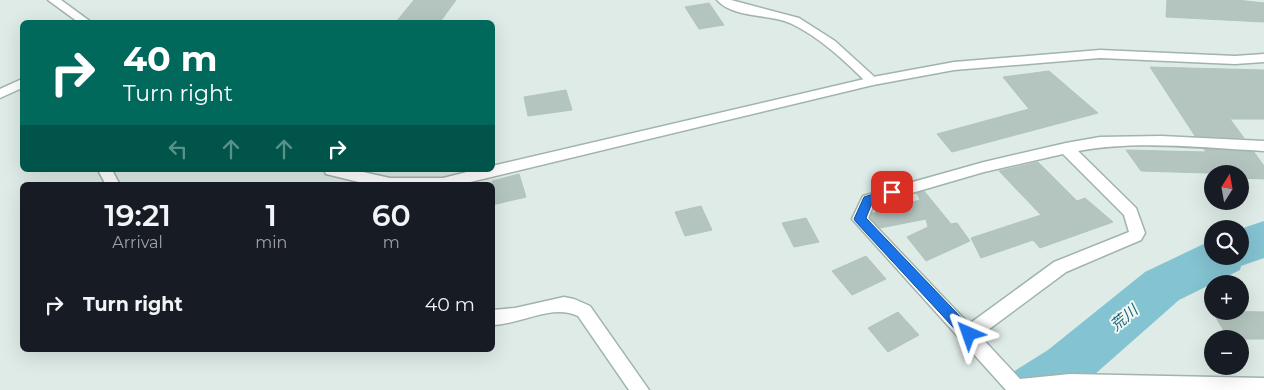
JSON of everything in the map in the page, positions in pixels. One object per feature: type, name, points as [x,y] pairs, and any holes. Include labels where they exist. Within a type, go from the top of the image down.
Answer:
[{"type":"street","points":[[54,0],[82,20]]},
{"type":"street","points":[[723,0],[740,9],[763,11],[792,20],[812,31],[859,66],[873,81]]},
{"type":"street","points":[[495,171],[873,81],[954,66],[1100,54],[1235,60],[1264,58]]},
{"type":"street","points":[[0,94],[20,84]]},
{"type":"street","points":[[1264,146],[1151,141],[1100,142],[1066,148],[984,167],[868,200],[860,219],[969,334],[1017,389],[1070,383],[1264,387]]},
{"type":"street","points":[[969,334],[1060,267],[1135,236],[1137,233],[1131,212],[1066,148]]},
{"type":"street","points":[[339,172],[382,182]]},
{"type":"street","points":[[447,182],[489,172]]},
{"type":"street","points":[[495,317],[508,318],[561,304],[574,305],[584,311],[640,390]]},
{"type":"building","points":[[414,0],[456,0],[441,20],[398,20]]},
{"type":"building","points":[[1167,0],[1237,0],[1264,3],[1264,22],[1166,17]]},
{"type":"building","points":[[709,3],[724,25],[699,29],[685,7]]},
{"type":"building","points":[[1150,67],[1264,70],[1264,119],[1230,119],[1244,138],[1195,136]]},
{"type":"building","points":[[1049,71],[1098,113],[952,152],[937,134],[1029,109],[1003,77]]},
{"type":"building","points":[[566,90],[572,110],[528,116],[524,97]]},
{"type":"building","points":[[1204,149],[1254,152],[1264,166],[1264,179],[1249,178],[1249,165],[1204,165],[1204,173],[1141,171],[1126,150],[1206,152]]},
{"type":"building","points":[[1038,162],[1077,201],[1085,198],[1113,222],[1040,248],[1033,240],[981,258],[971,238],[1041,215],[999,171]]},
{"type":"building","points":[[519,174],[526,197],[495,204],[495,182],[492,181]]},
{"type":"building","points":[[924,191],[951,224],[957,223],[970,241],[926,261],[907,237],[928,227],[926,219],[880,228],[870,218],[872,213],[920,200],[917,193]]},
{"type":"building","points":[[701,206],[712,230],[685,236],[675,212]]},
{"type":"building","points":[[806,218],[819,242],[794,247],[782,223]]},
{"type":"building","points":[[866,256],[886,279],[852,295],[832,271]]},
{"type":"building","points":[[898,312],[919,335],[888,352],[868,328]]},
{"type":"building","points":[[1249,312],[1264,312],[1264,339],[1249,339],[1249,330],[1224,330],[1217,320],[1249,320]]},
{"type":"waterway","name":"荒川","points":[[1249,245],[1264,239]]},
{"type":"waterway","name":"荒川","points":[[1032,390],[1067,367],[1162,286],[1205,265]]},
{"type":"route","points":[[892,192],[868,200],[860,219],[969,334]]}]
